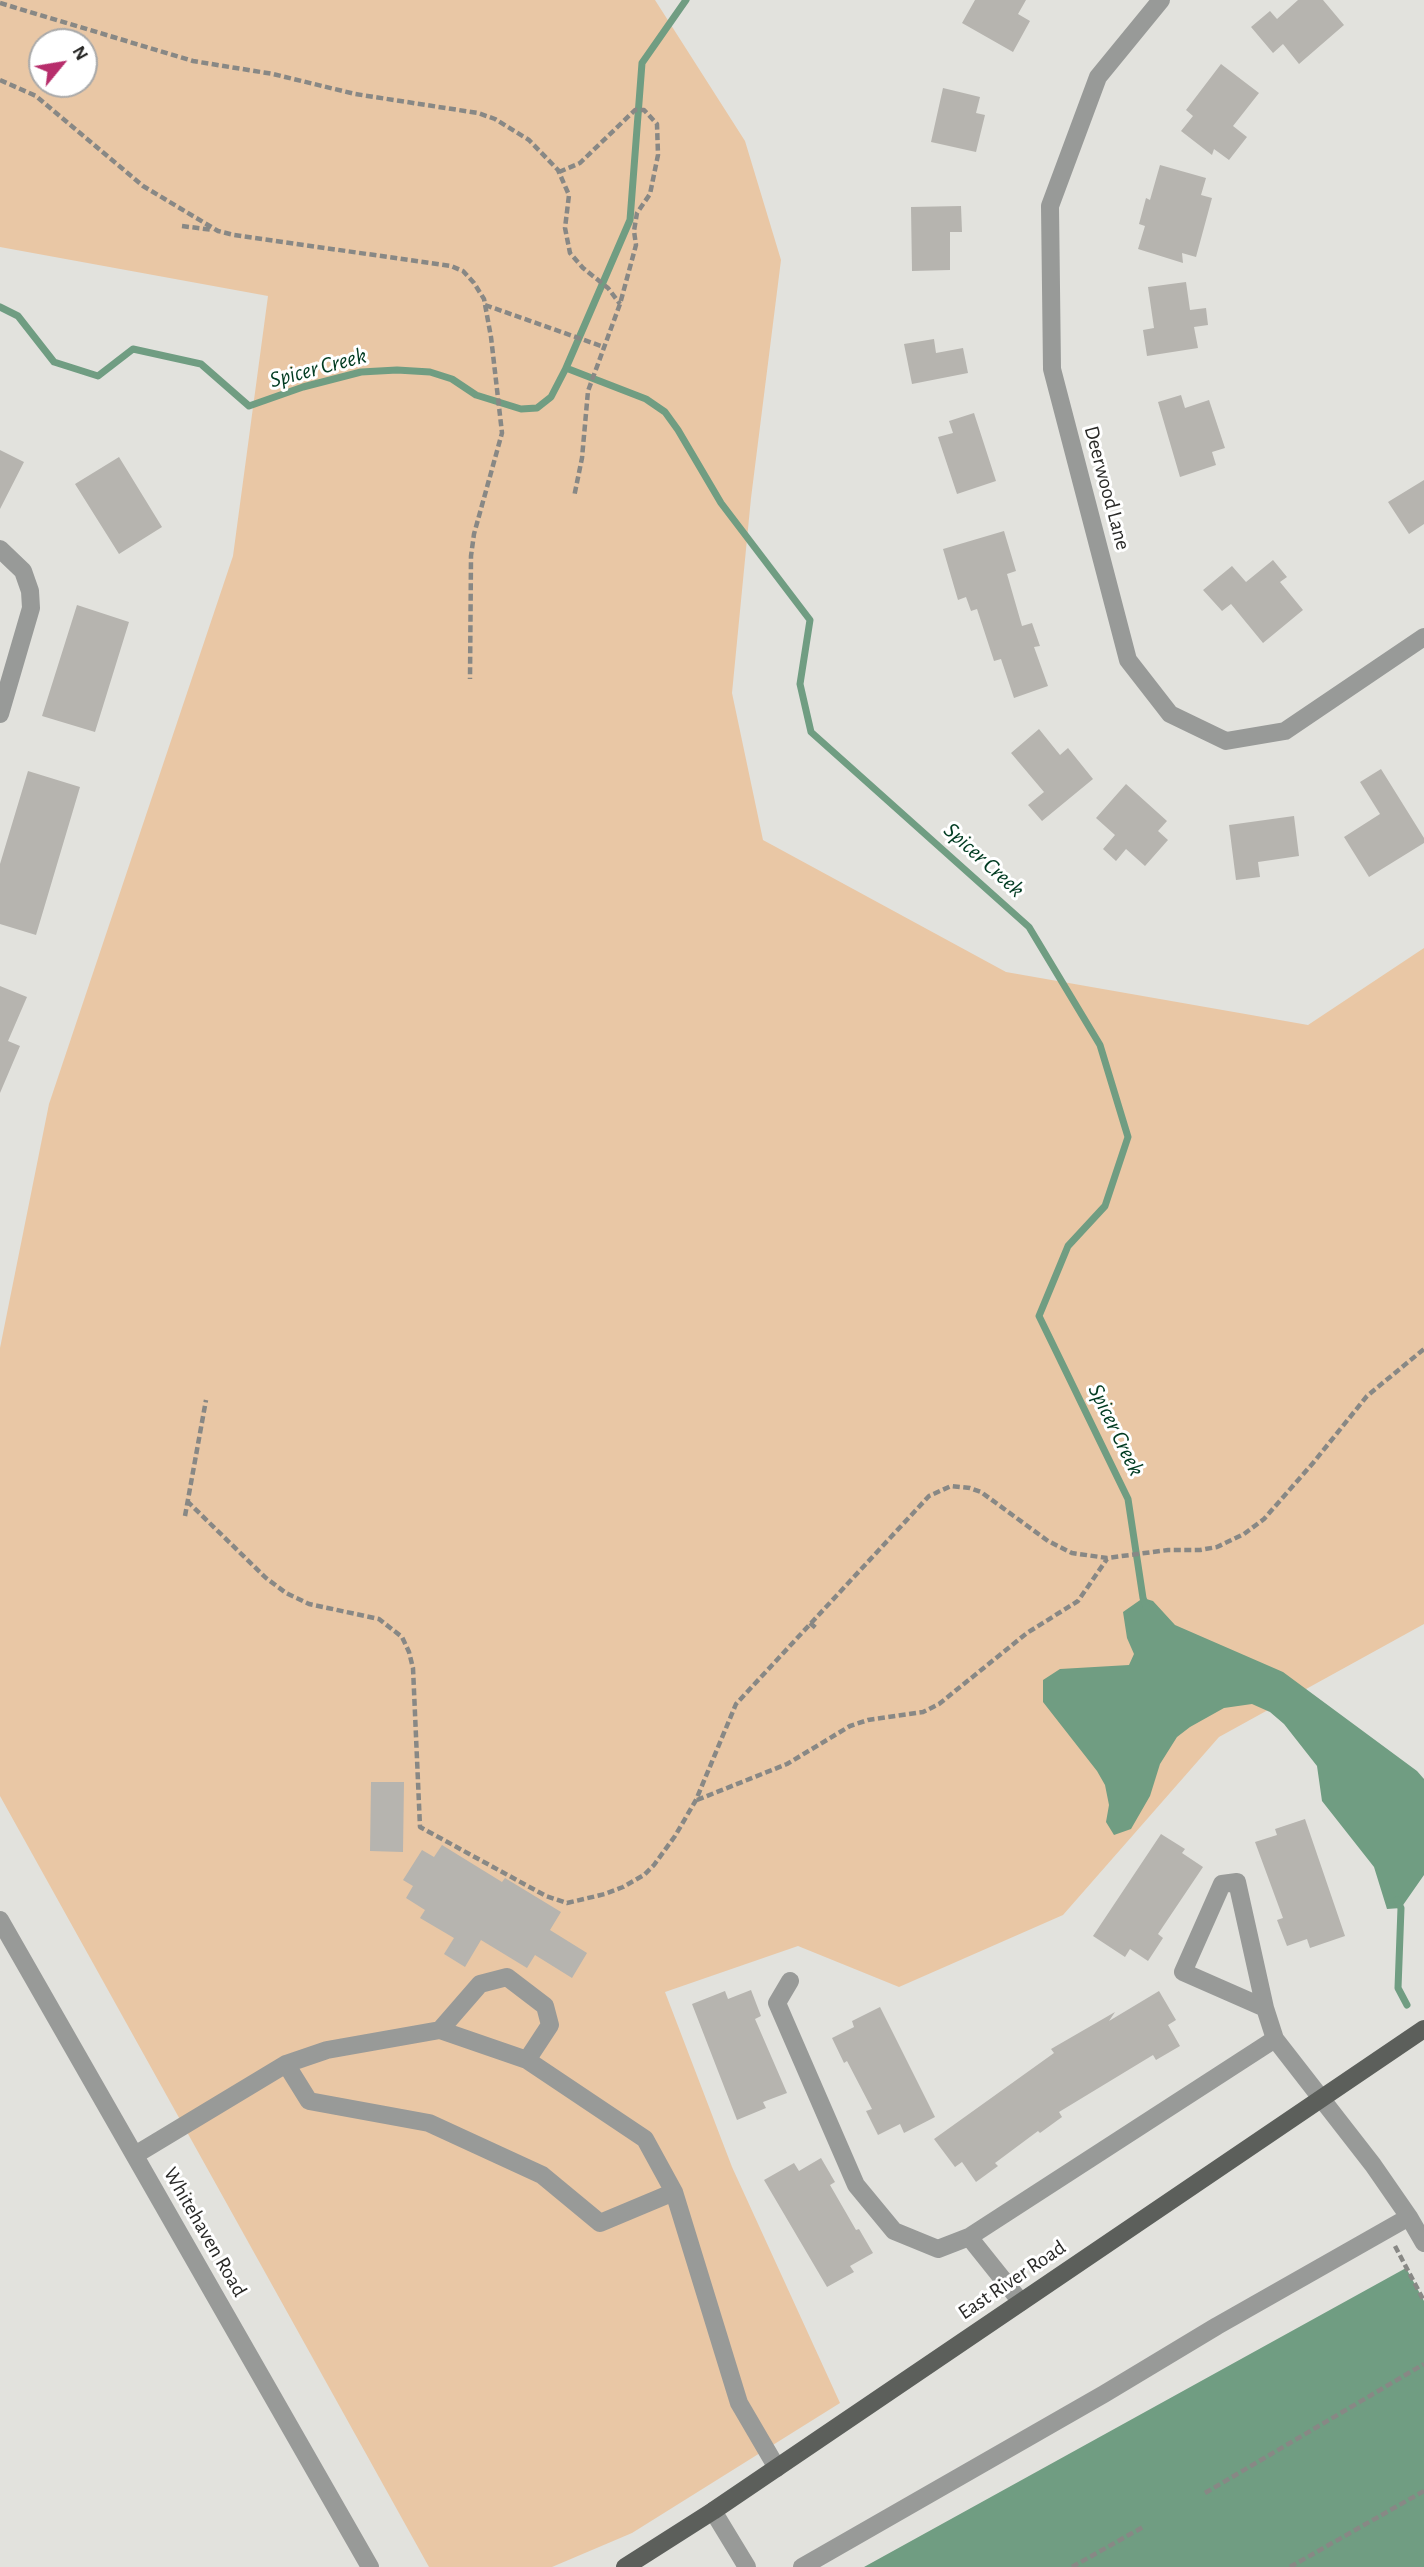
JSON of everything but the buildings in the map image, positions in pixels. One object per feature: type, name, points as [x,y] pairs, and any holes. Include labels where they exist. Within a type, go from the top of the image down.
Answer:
[{"type":"main road","name":"East River Road","points":[[625,2567],[777,2468],[1424,2029]]},
{"type":"street","name":"Deerwood Lane","points":[[1161,0],[1098,77],[1050,206],[1052,369],[1128,660],[1170,714],[1226,741],[1285,731],[1424,637]]},
{"type":"street","points":[[0,549],[23,571],[30,591],[31,608],[0,714]]},
{"type":"street","points":[[1265,2008],[1183,1972],[1222,1884],[1237,1882],[1265,2008],[1275,2039],[1322,2097],[1409,2217],[1424,2243]]},
{"type":"street","name":"Whitehaven Road","points":[[0,1920],[370,2567]]},
{"type":"street","points":[[440,2030],[480,1984],[507,1977],[545,2006],[550,2025],[527,2060]]},
{"type":"street","points":[[790,1981],[778,2003],[856,2185],[894,2231],[938,2249],[969,2236],[1275,2039]]},
{"type":"street","points":[[135,2155],[285,2064],[327,2050],[440,2030],[527,2060],[645,2139],[674,2192],[739,2403],[777,2468]]},
{"type":"street","points":[[285,2064],[309,2101],[429,2123],[542,2175],[600,2223],[674,2192]]},
{"type":"street","points":[[802,2567],[1409,2217]]},
{"type":"street","points":[[969,2236],[1021,2302]]},
{"type":"street","points":[[713,2511],[747,2567]]},
{"type":"path","points":[[0,2],[22,11],[133,41],[193,61],[273,74],[355,94],[478,113],[495,119],[529,140],[549,158],[559,172],[569,195],[565,228],[570,253],[583,268],[608,288],[620,304]]},
{"type":"path","points":[[0,80],[36,96],[143,187],[218,231]]},
{"type":"path","points":[[559,172],[580,163],[635,110],[644,110],[657,124],[658,155],[650,194],[637,213],[634,231],[636,245],[620,304],[589,391],[582,458],[574,497]]},
{"type":"path","points":[[182,226],[451,266],[463,271],[474,283],[484,299],[502,433],[474,534],[471,556],[470,679]]},
{"type":"path","points":[[485,305],[604,346]]},
{"type":"path","points":[[187,1502],[266,1578],[286,1593],[309,1604],[379,1619],[402,1637],[410,1652],[413,1668],[420,1827],[545,1896],[567,1903],[605,1895],[644,1875],[675,1836],[696,1800],[736,1704],[921,1502],[951,1486],[970,1488],[981,1492],[1038,1535],[1072,1553],[1107,1558],[1217,1547],[1233,1541],[1254,1527],[1306,1472],[1367,1396],[1424,1349]]},
{"type":"path","points":[[185,1516],[206,1400]]},
{"type":"path","points":[[696,1800],[787,1765],[850,1726],[868,1720],[923,1712],[939,1704],[1027,1633],[1078,1601],[1107,1558]]},
{"type":"path","points":[[810,1623],[817,1629]]},
{"type":"path","points":[[1386,2230],[1424,2301]]},
{"type":"path","points":[[1205,2493],[1424,2364]]},
{"type":"path","points":[[1290,2567],[1424,2491]]},
{"type":"path","points":[[1072,2567],[1143,2527]]},
{"type":"shaded area","points":[[0,0],[655,0],[745,141],[781,260],[751,498],[732,693],[763,840],[1006,972],[1308,1025],[1424,948],[1424,1624],[1219,1737],[1063,1915],[899,1987],[798,1946],[665,1992],[732,2167],[840,2403],[632,2533],[552,2567],[429,2567],[0,1796],[0,1348],[49,1104],[233,556],[268,296],[0,247]]},
{"type":"shaded area","points":[[1143,1598],[1153,1601],[1175,1625],[1283,1672],[1417,1771],[1424,1779],[1424,1875],[1401,1908],[1387,1909],[1374,1867],[1322,1801],[1317,1766],[1284,1724],[1270,1712],[1252,1704],[1224,1708],[1177,1737],[1160,1764],[1150,1796],[1131,1829],[1114,1835],[1106,1822],[1109,1805],[1105,1785],[1043,1702],[1043,1680],[1060,1669],[1129,1665],[1134,1654],[1127,1638],[1123,1612]]},
{"type":"shaded area","points":[[1406,2268],[1424,2301],[1424,2567],[864,2567]]},
{"type":"waterway","points":[[566,368],[630,220],[642,63],[686,0]]},
{"type":"waterway","name":"Spicer Creek","points":[[0,307],[18,316],[54,362],[98,376],[133,349],[201,364],[249,406],[303,387],[361,372],[397,370],[430,372],[452,379],[476,395],[521,409],[537,408],[551,397],[566,368],[646,399],[665,412],[721,503],[810,620],[800,684],[811,732],[1029,927],[1100,1045],[1128,1137],[1105,1206],[1068,1246],[1039,1316],[1128,1499],[1146,1606]]},
{"type":"waterway","name":"Spicer Creek","points":[[1397,1900],[1401,1908],[1398,1988],[1407,2005]]}]
